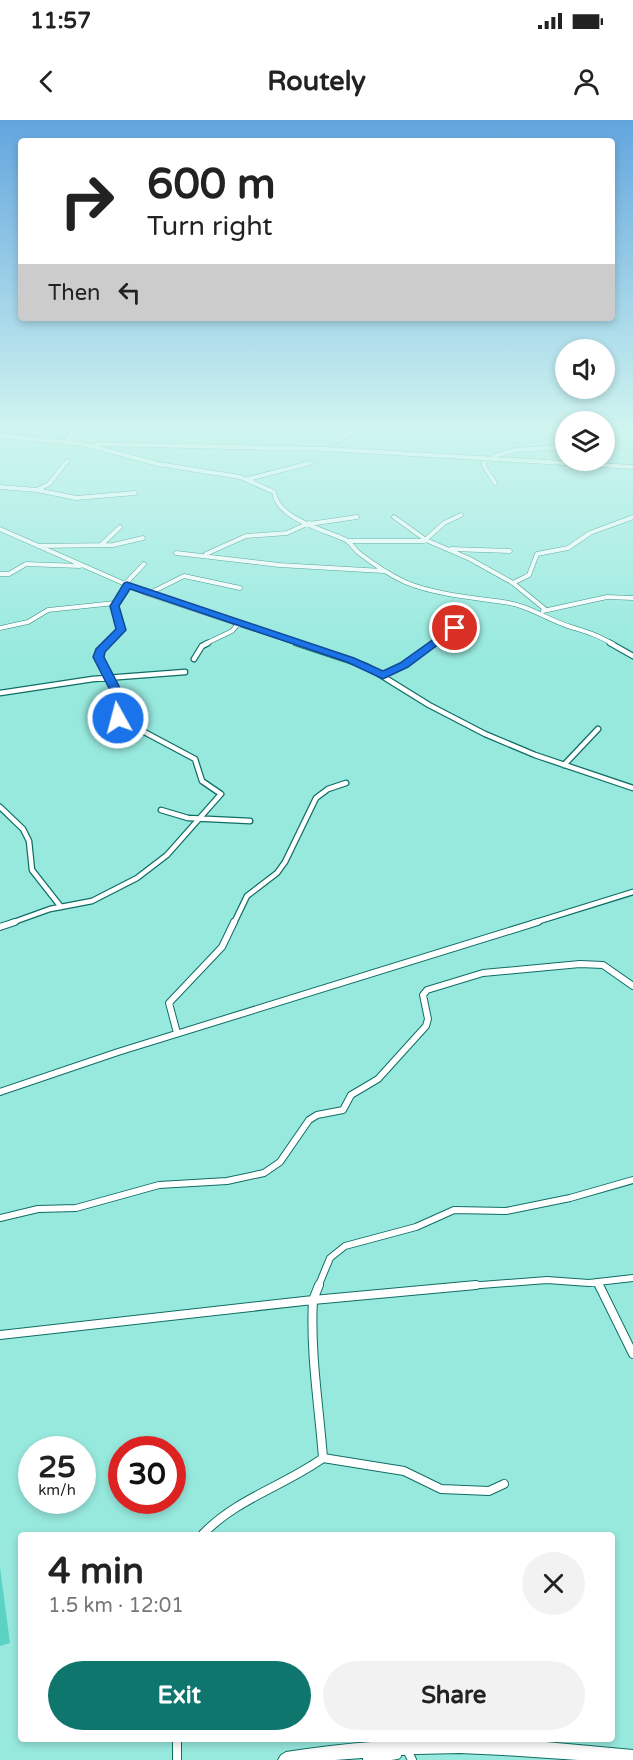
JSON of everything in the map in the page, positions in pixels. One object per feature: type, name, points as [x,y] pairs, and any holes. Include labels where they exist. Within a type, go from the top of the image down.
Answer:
[{"type":"highway","points":[[286,1760],[350,1750],[408,1753],[456,1744],[511,1746],[633,1758]]},
{"type":"street","points":[[280,507],[326,534],[345,542],[385,571],[424,589],[506,602],[540,612],[571,627],[588,630],[633,656]]},
{"type":"street","points":[[345,542],[426,540],[444,523],[461,515]]},
{"type":"street","points":[[205,555],[246,536],[287,532],[309,524],[357,517]]},
{"type":"street","points":[[394,517],[426,540],[449,549],[513,583],[546,610]]},
{"type":"street","points":[[513,583],[529,577],[534,570],[533,559],[537,554],[568,548],[590,533],[633,518]]},
{"type":"street","points":[[101,544],[120,527]]},
{"type":"street","points":[[0,529],[148,594],[350,660],[383,675],[429,705],[485,734],[564,765],[633,788]]},
{"type":"street","points":[[36,546],[115,544],[143,538]]},
{"type":"street","points":[[449,549],[510,551]]},
{"type":"street","points":[[176,553],[279,565],[385,571]]},
{"type":"street","points":[[0,574],[9,574],[26,564],[81,565]]},
{"type":"street","points":[[0,927],[61,907],[92,901],[137,878],[167,855],[222,792],[202,781],[195,759],[159,741],[139,726],[118,718],[116,692],[99,657],[100,651],[121,630],[115,603],[126,584],[144,564]]},
{"type":"street","points":[[148,594],[185,576],[240,588]]},
{"type":"street","points":[[540,612],[607,597],[633,598]]},
{"type":"street","points":[[0,628],[28,622],[48,610],[115,603]]},
{"type":"street","points":[[194,659],[202,646],[232,631],[239,623]]},
{"type":"street","points":[[383,675],[404,665],[455,628]]},
{"type":"street","points":[[0,693],[109,678],[185,672]]},
{"type":"street","points":[[564,765],[565,761],[598,729]]},
{"type":"street","points":[[177,1033],[169,1004],[222,947],[247,896],[277,873],[285,862],[316,798],[328,789],[346,783]]},
{"type":"street","points":[[0,807],[22,826],[28,839],[29,864],[33,873],[53,893],[61,907]]},
{"type":"street","points":[[161,810],[199,818],[250,821]]},
{"type":"street","points":[[0,1092],[177,1033],[633,892]]},
{"type":"street","points":[[0,1218],[38,1209],[76,1208],[168,1183],[242,1179],[272,1169],[280,1162],[309,1120],[317,1115],[343,1110],[351,1095],[378,1079],[426,1026],[428,1019],[423,995],[427,990],[483,973],[580,964],[603,965],[633,986]]},
{"type":"street","points":[[323,1458],[317,1371],[310,1335],[313,1300],[330,1258],[345,1246],[416,1227],[454,1210],[506,1211],[570,1198],[633,1180]]},
{"type":"street","points":[[0,1335],[407,1290],[547,1280],[597,1282],[633,1278]]},
{"type":"street","points":[[597,1282],[633,1354]]},
{"type":"street","points":[[204,1532],[257,1495],[297,1475],[323,1458],[411,1473],[441,1489],[489,1491],[504,1484]]},
{"type":"street","points":[[177,1742],[177,1760]]},
{"type":"street","points":[[367,1760],[408,1753]]},
{"type":"green space","points":[[0,1567],[10,1643],[0,1646]]},
{"type":"route","points":[[118,718],[116,692],[99,657],[100,651],[121,630],[114,606],[127,585],[177,604],[350,660],[383,675],[404,665],[455,628]]}]
